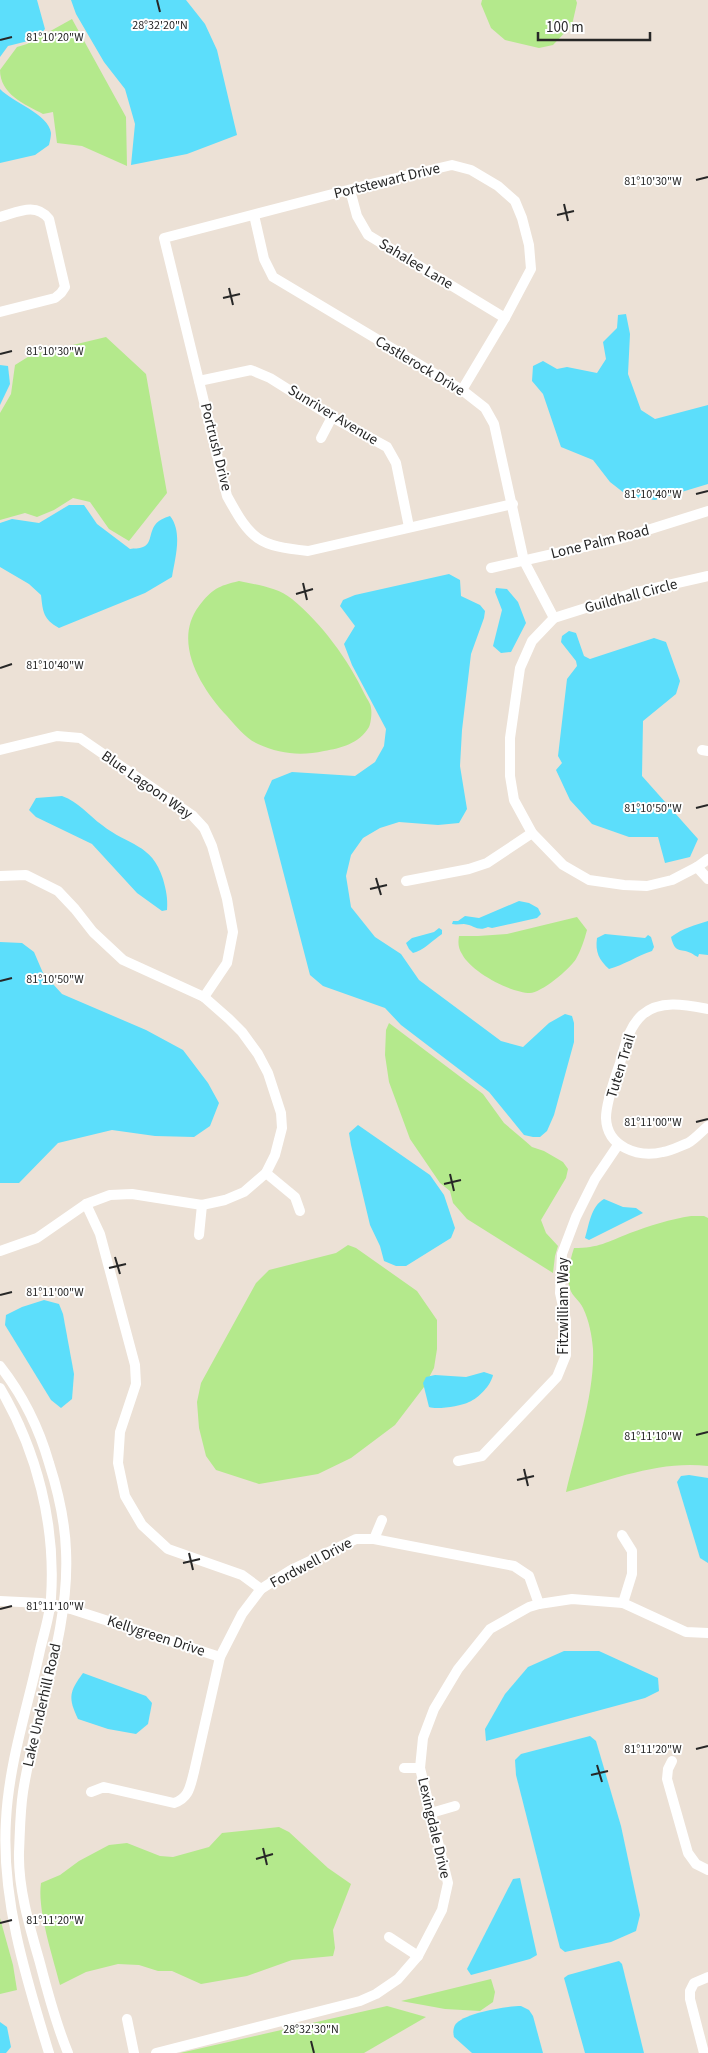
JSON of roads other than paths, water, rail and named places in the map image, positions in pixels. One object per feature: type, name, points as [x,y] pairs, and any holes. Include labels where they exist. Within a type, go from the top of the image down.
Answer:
[{"type":"street","name":"Portstewart Drive","points":[[164,238],[452,165],[472,170],[498,186],[515,201],[529,244],[530,269],[505,318],[462,390]]},
{"type":"street","name":"Sahalee Lane","points":[[350,190],[357,216],[368,235],[505,318]]},
{"type":"street","points":[[0,217],[33,209],[40,209],[46,214],[49,219],[65,287],[55,298],[0,312]]},
{"type":"street","name":"Castlerock Drive","points":[[254,215],[264,259],[273,277],[462,390],[485,408],[494,424],[524,561]]},
{"type":"street","name":"Portrush Drive","points":[[164,238],[227,496],[243,524],[257,539],[280,548],[308,551],[513,504]]},
{"type":"street","name":"Sunriver Avenue","points":[[199,381],[251,370],[270,378],[332,417],[387,447],[396,463],[409,527]]},
{"type":"street","points":[[320,438],[332,417]]},
{"type":"street","name":"Lone Palm Road","points":[[491,568],[619,539],[708,511]]},
{"type":"street","points":[[524,561],[554,618]]},
{"type":"street","name":"Guildhall Circle","points":[[708,576],[633,593],[554,618],[532,641],[520,668],[510,738],[510,776],[514,800],[532,833],[563,865],[589,880],[647,886],[672,880],[708,859]]},
{"type":"street","name":"Blue Lagoon Way","points":[[0,750],[57,736],[80,738],[192,814],[204,828],[212,846],[227,899],[233,932],[227,963],[204,997]]},
{"type":"street","points":[[406,881],[469,869],[487,863],[532,833]]},
{"type":"street","points":[[697,867],[708,879]]},
{"type":"street","points":[[0,876],[26,875],[58,892],[75,909],[93,932],[123,960],[204,997],[229,1019],[258,1054],[277,1097],[281,1112],[282,1128],[275,1155],[266,1173],[244,1192],[225,1200],[202,1205],[132,1194],[110,1195],[86,1204],[37,1238],[0,1250]]},
{"type":"street","name":"Tuten Trail","points":[[618,1145],[610,1134],[606,1118],[611,1092],[629,1033],[642,1015],[660,1006],[688,1006],[708,1009]]},
{"type":"street","points":[[618,1145],[638,1152],[662,1153],[689,1142],[708,1126]]},
{"type":"street","name":"Fitzwilliam Way","points":[[458,1461],[482,1456],[557,1377],[566,1355],[566,1320],[560,1293],[562,1254],[576,1217],[595,1179],[618,1145]]},
{"type":"street","points":[[266,1173],[295,1197],[300,1211]]},
{"type":"street","points":[[86,1204],[100,1234],[135,1365],[136,1384],[120,1432],[118,1463],[125,1496],[142,1525],[168,1549],[242,1575],[261,1589]]},
{"type":"street","points":[[199,1235],[202,1205]]},
{"type":"street","name":"Lake Underhill Road","points":[[0,1366],[11,1379],[31,1416],[45,1448],[56,1486],[66,1552],[63,1608],[23,1793],[19,1852],[22,1883],[30,1926],[58,2028],[68,2053]]},
{"type":"street","name":"Lake Underhill Road","points":[[0,1388],[14,1412],[29,1448],[40,1484],[51,1553],[50,1605],[11,1771],[2,1853],[14,1924],[49,2053]]},
{"type":"street","points":[[374,1539],[382,1520]]},
{"type":"street","points":[[622,1535],[632,1551],[632,1574],[623,1604]]},
{"type":"street","name":"Fordwell Drive","points":[[91,1792],[104,1787],[174,1803],[182,1800],[189,1790],[194,1772],[220,1657],[242,1614],[261,1589],[291,1570],[356,1539],[374,1539],[514,1566],[529,1576],[539,1604]]},
{"type":"street","name":"Lexingdale Drive","points":[[156,2053],[360,2001],[376,1994],[398,1979],[418,1956],[442,1910],[448,1883],[420,1768],[424,1738],[432,1716],[458,1669],[490,1629],[528,1607],[572,1599],[623,1604],[686,1632],[708,1634]]},
{"type":"street","name":"Kellygreen Drive","points":[[0,1600],[63,1608],[220,1657]]},
{"type":"street","points":[[672,1761],[668,1769],[667,1779],[685,1846],[696,1864],[708,1870]]},
{"type":"street","points":[[404,1768],[420,1768]]},
{"type":"street","points":[[431,1813],[455,1806]]},
{"type":"street","points":[[2,1853],[19,1852]]},
{"type":"street","points":[[389,1937],[418,1956]]},
{"type":"street","points":[[704,2053],[689,1995],[694,1983],[708,1977]]},
{"type":"street","points":[[127,2019],[134,2053]]},
{"type":"water","points":[[0,0],[37,0],[45,29],[36,39],[8,46],[0,57]]},
{"type":"water","points":[[71,0],[186,0],[205,24],[217,50],[237,135],[187,154],[131,165],[135,124],[125,89],[104,62],[76,14]]},
{"type":"water","points":[[0,89],[37,114],[49,126],[51,133],[49,145],[35,155],[0,163]]},
{"type":"water","points":[[626,314],[630,334],[628,374],[641,410],[655,419],[708,405],[708,484],[655,500],[628,496],[610,482],[593,460],[561,447],[543,394],[532,381],[533,366],[543,361],[557,369],[567,367],[597,373],[606,359],[603,342],[617,328],[618,315]]},
{"type":"water","points":[[0,365],[8,366],[10,384],[0,405]]},
{"type":"water","points":[[69,505],[84,505],[97,524],[130,549],[141,548],[147,545],[153,528],[162,519],[170,516],[174,522],[177,537],[172,577],[145,593],[59,628],[54,625],[45,614],[41,595],[29,584],[0,567],[0,523],[12,519],[39,523]]},
{"type":"water","points":[[449,574],[460,580],[461,596],[480,605],[485,611],[471,654],[462,730],[460,766],[467,809],[459,823],[438,825],[399,822],[380,828],[363,838],[351,855],[346,876],[351,907],[375,937],[401,954],[419,980],[501,1041],[523,1047],[549,1023],[565,1014],[572,1016],[574,1042],[554,1115],[547,1131],[540,1137],[524,1135],[489,1092],[401,1025],[385,1008],[323,986],[310,975],[264,798],[272,780],[292,772],[355,776],[375,762],[384,746],[386,729],[352,665],[344,644],[355,626],[340,606],[343,600],[355,595]]},
{"type":"water","points":[[496,588],[507,589],[518,602],[526,623],[511,652],[501,653],[493,646],[502,610],[495,592]]},
{"type":"water","points":[[569,631],[576,633],[584,656],[590,659],[654,638],[666,642],[680,681],[676,694],[643,721],[642,776],[698,839],[690,857],[665,863],[658,837],[629,837],[592,824],[570,800],[556,770],[562,763],[558,756],[567,679],[577,666],[576,661],[561,642],[562,636]]},
{"type":"water","points":[[62,796],[83,809],[112,832],[138,846],[152,858],[163,879],[167,894],[167,910],[162,911],[137,893],[92,844],[36,817],[29,810],[36,798]]},
{"type":"water","points":[[519,901],[529,903],[538,908],[541,914],[537,918],[492,928],[479,929],[464,924],[452,924],[453,921],[458,921],[465,916],[479,918]]},
{"type":"water","points":[[708,921],[708,955],[699,954],[698,957],[678,950],[674,946],[671,937],[694,925]]},
{"type":"water","points":[[439,928],[442,930],[442,934],[424,948],[413,953],[409,949],[406,943],[412,938],[434,932]]},
{"type":"water","points":[[605,934],[645,938],[648,935],[651,937],[654,947],[652,951],[609,969],[600,959],[597,952],[597,938]]},
{"type":"water","points":[[0,942],[22,943],[34,952],[43,973],[62,994],[146,1030],[183,1050],[208,1083],[219,1103],[210,1126],[194,1137],[155,1136],[112,1130],[58,1143],[19,1183],[0,1183]]},
{"type":"water","points":[[358,1125],[430,1175],[444,1195],[455,1228],[451,1238],[406,1266],[396,1266],[384,1261],[380,1246],[370,1225],[349,1133]]},
{"type":"water","points":[[604,1199],[623,1207],[636,1208],[643,1213],[589,1240],[585,1238],[591,1216],[596,1206]]},
{"type":"water","points":[[44,1300],[59,1304],[63,1314],[74,1374],[72,1399],[61,1408],[51,1400],[5,1325],[6,1315],[22,1307]]},
{"type":"water","points":[[484,1372],[493,1375],[492,1379],[477,1398],[449,1407],[429,1407],[423,1383],[426,1377],[435,1375],[466,1377]]},
{"type":"water","points":[[689,1475],[708,1478],[708,1563],[700,1558],[677,1482],[681,1476]]},
{"type":"water","points":[[564,1651],[599,1651],[658,1678],[659,1691],[645,1698],[486,1741],[485,1729],[505,1694],[528,1667]]},
{"type":"water","points":[[83,1673],[146,1696],[152,1703],[148,1724],[136,1734],[108,1729],[78,1719],[71,1700],[75,1685]]},
{"type":"water","points":[[590,1736],[596,1741],[621,1826],[640,1915],[636,1931],[611,1942],[565,1952],[560,1948],[516,1775],[515,1760],[521,1754]]},
{"type":"water","points":[[520,1878],[537,1955],[530,1959],[471,1975],[467,1969],[513,1879]]},
{"type":"water","points":[[619,1961],[622,1964],[644,2053],[585,2053],[564,1978],[568,1975]]},
{"type":"water","points":[[521,2006],[529,2010],[533,2016],[543,2053],[472,2053],[454,2037],[455,2025],[467,2017],[496,2009]]},
{"type":"water","points":[[0,2022],[7,2027],[11,2047],[6,2053],[0,2053]]}]
